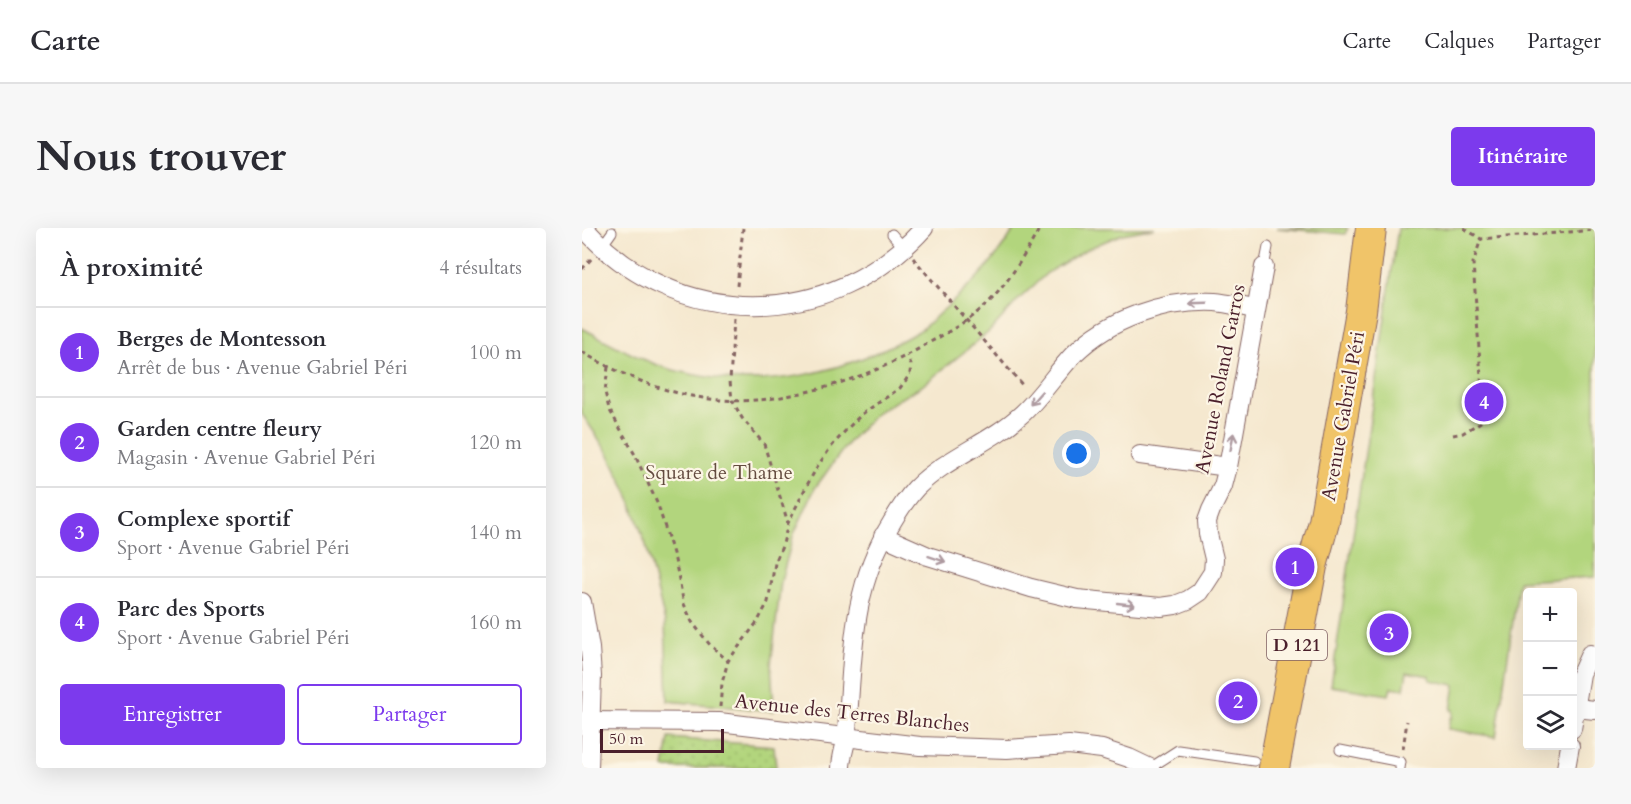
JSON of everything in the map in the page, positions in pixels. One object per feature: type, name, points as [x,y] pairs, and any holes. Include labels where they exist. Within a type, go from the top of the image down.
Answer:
[{"type":"main road","name":"Avenue Gabriel Péri","points":[[1264,765],[1324,522],[1361,311],[1371,228]]},
{"type":"main road","name":"Avenue Gabriel Péri","points":[[1361,311],[1385,228]]},
{"type":"main road","name":"Avenue Gabriel Péri","points":[[1290,768],[1320,598],[1324,522]]},
{"type":"street","points":[[584,228],[607,239],[634,271],[661,286],[701,299],[735,305],[760,306],[788,303],[827,293],[869,274],[904,248],[924,228]]},
{"type":"street","name":"Avenue Roland Garros","points":[[883,536],[928,556],[1032,588],[1077,599],[1161,607],[1188,600],[1200,592],[1213,572],[1214,560],[1208,534],[1208,521],[1223,486],[1228,467],[1264,267]]},
{"type":"street","points":[[841,768],[860,598],[870,564],[883,536],[915,489],[936,470],[1006,427],[1024,413],[1074,354],[1095,336],[1123,320],[1155,308],[1185,304],[1216,302],[1256,309]]},
{"type":"street","points":[[1140,455],[1228,467]]},
{"type":"street","points":[[582,602],[591,667],[587,721],[589,768]]},
{"type":"street","points":[[1577,701],[1581,674],[1590,654]]},
{"type":"street","points":[[1577,708],[1595,710]]},
{"type":"street","name":"Avenue des Terres Blanches","points":[[587,721],[719,722],[920,746],[1007,749],[1069,745],[1102,748],[1150,768]]},
{"type":"street","points":[[1566,768],[1569,750]]},
{"type":"lane","points":[[892,234],[904,248]]},
{"type":"lane","points":[[1264,267],[1268,247]]},
{"type":"lane","points":[[1150,768],[1178,750],[1264,765]]},
{"type":"lane","points":[[1340,750],[1401,762],[1400,768]]},
{"type":"path","points":[[742,228],[730,381],[732,400],[742,418],[764,444],[788,523]]},
{"type":"path","points":[[582,352],[641,382],[675,392],[732,400],[786,396],[845,382],[907,356],[968,320],[989,302],[1009,279],[1040,228]]},
{"type":"path","points":[[1464,228],[1481,239],[1595,230]]},
{"type":"path","points":[[1453,435],[1463,433],[1484,420],[1473,263],[1481,239]]},
{"type":"path","points":[[904,248],[1035,400]]},
{"type":"path","points":[[719,710],[728,661],[758,621],[768,602],[775,563],[788,523],[817,467],[831,447],[862,414],[900,388],[910,373],[911,365],[907,356]]},
{"type":"path","points":[[608,367],[605,392],[609,409],[634,453],[658,505],[675,560],[684,604],[692,622],[710,645],[728,661]]},
{"type":"path","points":[[1403,749],[1407,721]]},
{"type":"green space","name":"Square de Thame","points":[[1015,228],[1155,228],[1122,234],[1085,250],[1047,273],[990,331],[922,386],[877,412],[847,444],[815,488],[793,536],[781,581],[771,664],[774,711],[668,701],[665,622],[646,545],[628,494],[608,453],[582,414],[582,328],[626,351],[673,370],[705,377],[737,380],[800,376],[861,359],[922,329],[981,274]]},
{"type":"green space","points":[[1277,228],[1348,228],[1345,234]]},
{"type":"green space","points":[[1398,228],[1595,228],[1595,577],[1519,581],[1496,737],[1448,729],[1450,718],[1452,718],[1455,685],[1430,680],[1430,676],[1407,672],[1404,689],[1391,687],[1389,695],[1331,686]]},
{"type":"green space","points":[[669,738],[774,746],[776,768],[664,768]]},
{"type":"place","name":"Parc des Sports","points":[[1484,402]]},
{"type":"place","name":"Berges de Montesson","points":[[1295,567]]},
{"type":"place","name":"Complexe sportif","points":[[1389,633]]},
{"type":"place","name":"Garden centre fleury","points":[[1238,701]]}]
